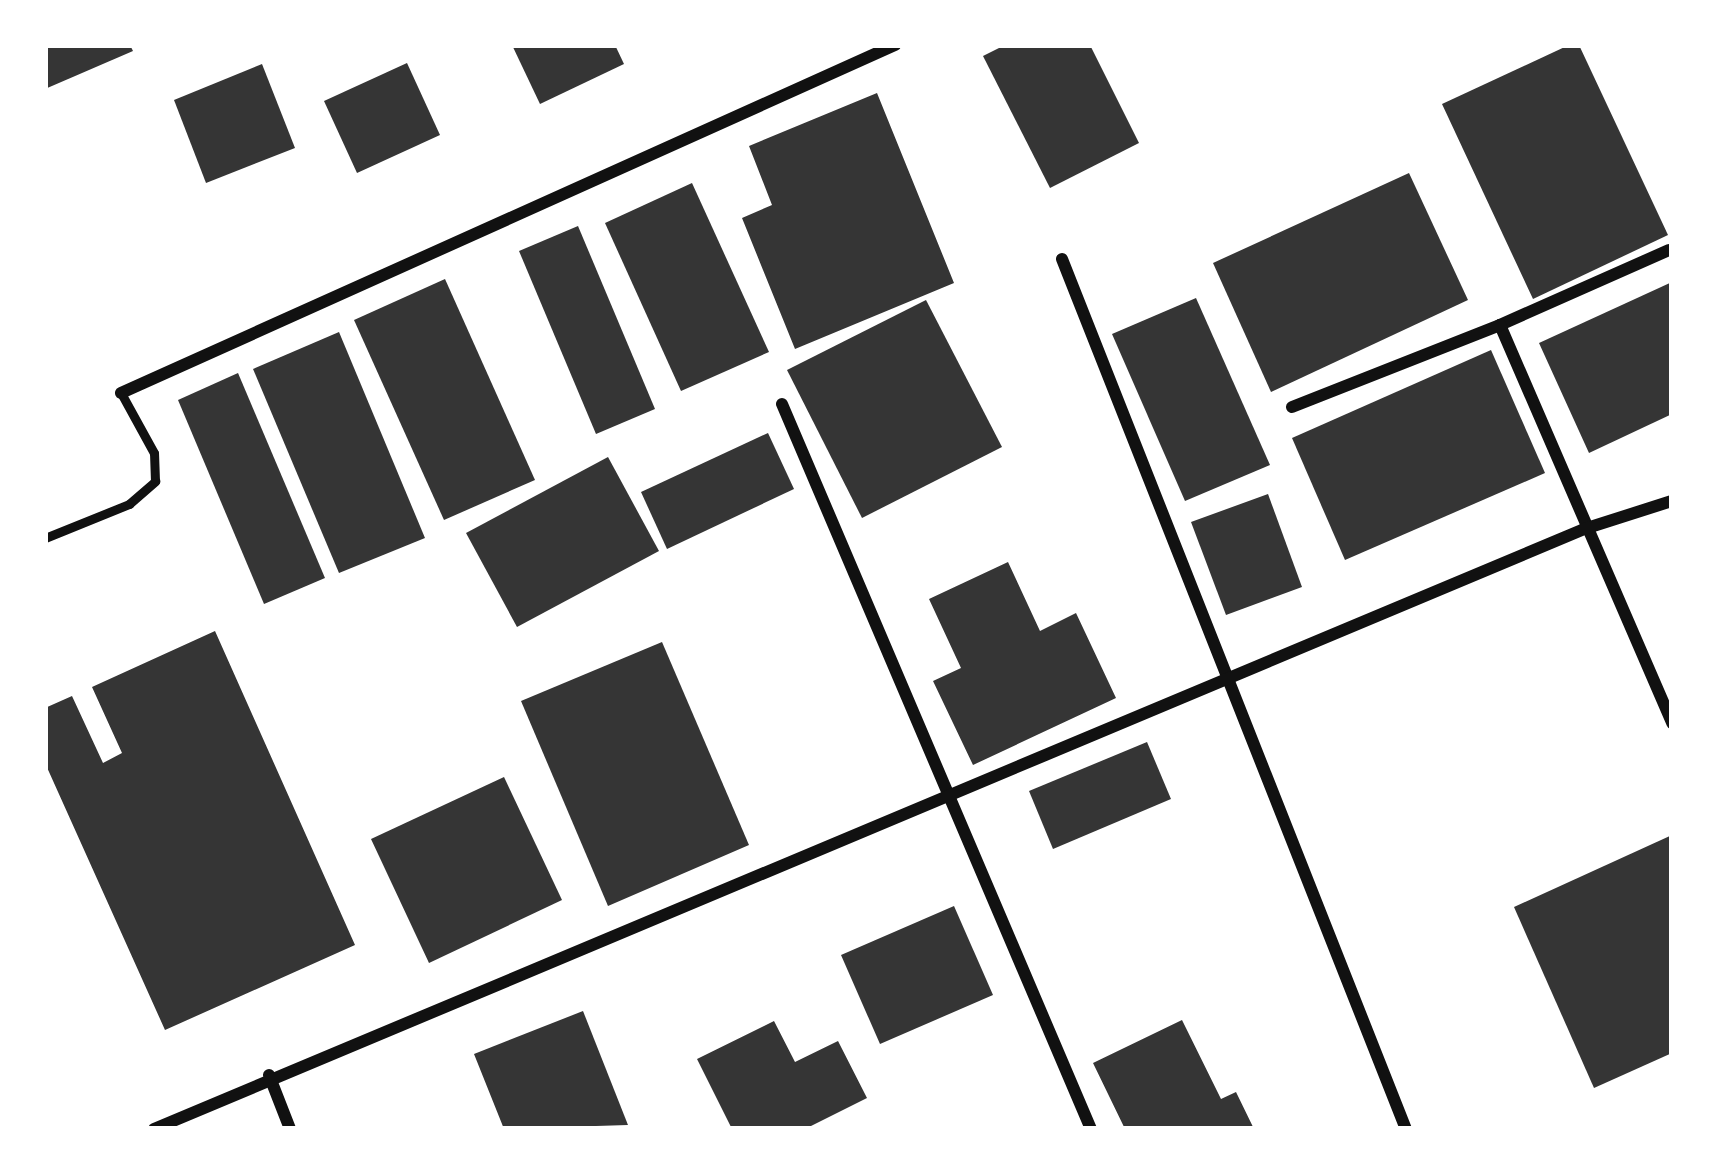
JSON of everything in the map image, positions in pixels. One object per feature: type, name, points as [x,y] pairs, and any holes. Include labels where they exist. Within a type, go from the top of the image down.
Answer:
[{"type":"street","points":[[121,393],[895,45]]},
{"type":"street","points":[[1292,407],[1500,325],[1669,250]]},
{"type":"street","points":[[1062,259],[1406,1129]]},
{"type":"street","points":[[1500,325],[1672,723]]},
{"type":"street","points":[[782,404],[1090,1129]]},
{"type":"street","points":[[154,1129],[269,1076],[950,800],[1585,529],[1672,501]]},
{"type":"street","points":[[269,1076],[290,1129]]},
{"type":"lane","points":[[45,538],[129,505],[155,481],[154,453],[121,393]]},
{"type":"building","points":[[45,45],[130,45],[133,51],[45,89]]},
{"type":"building","points":[[512,45],[615,45],[624,64],[540,104]]},
{"type":"building","points":[[1005,45],[1090,45],[1139,143],[1050,188],[983,56]]},
{"type":"building","points":[[1569,45],[1579,45],[1668,235],[1533,299],[1442,104]]},
{"type":"building","points":[[407,63],[440,135],[357,173],[324,101]]},
{"type":"building","points":[[262,64],[295,148],[206,183],[174,100]]},
{"type":"building","points":[[877,93],[954,283],[795,349],[742,218],[772,205],[749,146]]},
{"type":"building","points":[[1409,173],[1468,300],[1271,392],[1213,263]]},
{"type":"building","points":[[692,183],[769,352],[681,391],[605,223]]},
{"type":"building","points":[[578,226],[655,409],[596,434],[519,251]]},
{"type":"building","points":[[445,279],[535,480],[444,520],[354,320]]},
{"type":"building","points":[[1672,282],[1672,414],[1589,453],[1539,343]]},
{"type":"building","points":[[1196,298],[1270,465],[1185,501],[1112,334]]},
{"type":"building","points":[[926,300],[1002,447],[862,518],[787,370]]},
{"type":"building","points":[[339,332],[425,538],[339,573],[253,369]]},
{"type":"building","points":[[1491,350],[1545,473],[1345,560],[1292,438]]},
{"type":"building","points":[[238,373],[325,578],[264,604],[178,400]]},
{"type":"building","points":[[768,433],[794,489],[667,549],[641,492]]},
{"type":"building","points":[[608,457],[659,551],[517,627],[466,533]]},
{"type":"building","points":[[1268,494],[1302,587],[1226,615],[1191,522]]},
{"type":"building","points":[[1008,562],[1040,631],[1076,613],[1116,698],[973,765],[933,681],[961,668],[929,599]]},
{"type":"building","points":[[215,631],[355,945],[165,1030],[45,763],[45,708],[72,696],[103,763],[122,753],[92,687]]},
{"type":"building","points":[[662,642],[749,845],[608,906],[521,701]]},
{"type":"building","points":[[1147,742],[1171,799],[1053,849],[1029,791]]},
{"type":"building","points":[[504,777],[562,900],[429,963],[371,839]]},
{"type":"building","points":[[1672,835],[1672,1053],[1594,1088],[1514,907]]},
{"type":"building","points":[[954,906],[993,995],[880,1044],[841,955]]},
{"type":"building","points":[[583,1011],[628,1125],[504,1129],[474,1054]]},
{"type":"building","points":[[1182,1020],[1221,1099],[1236,1092],[1254,1129],[1125,1129],[1093,1063]]},
{"type":"building","points":[[774,1021],[795,1062],[838,1041],[867,1098],[805,1129],[732,1129],[697,1059]]}]
